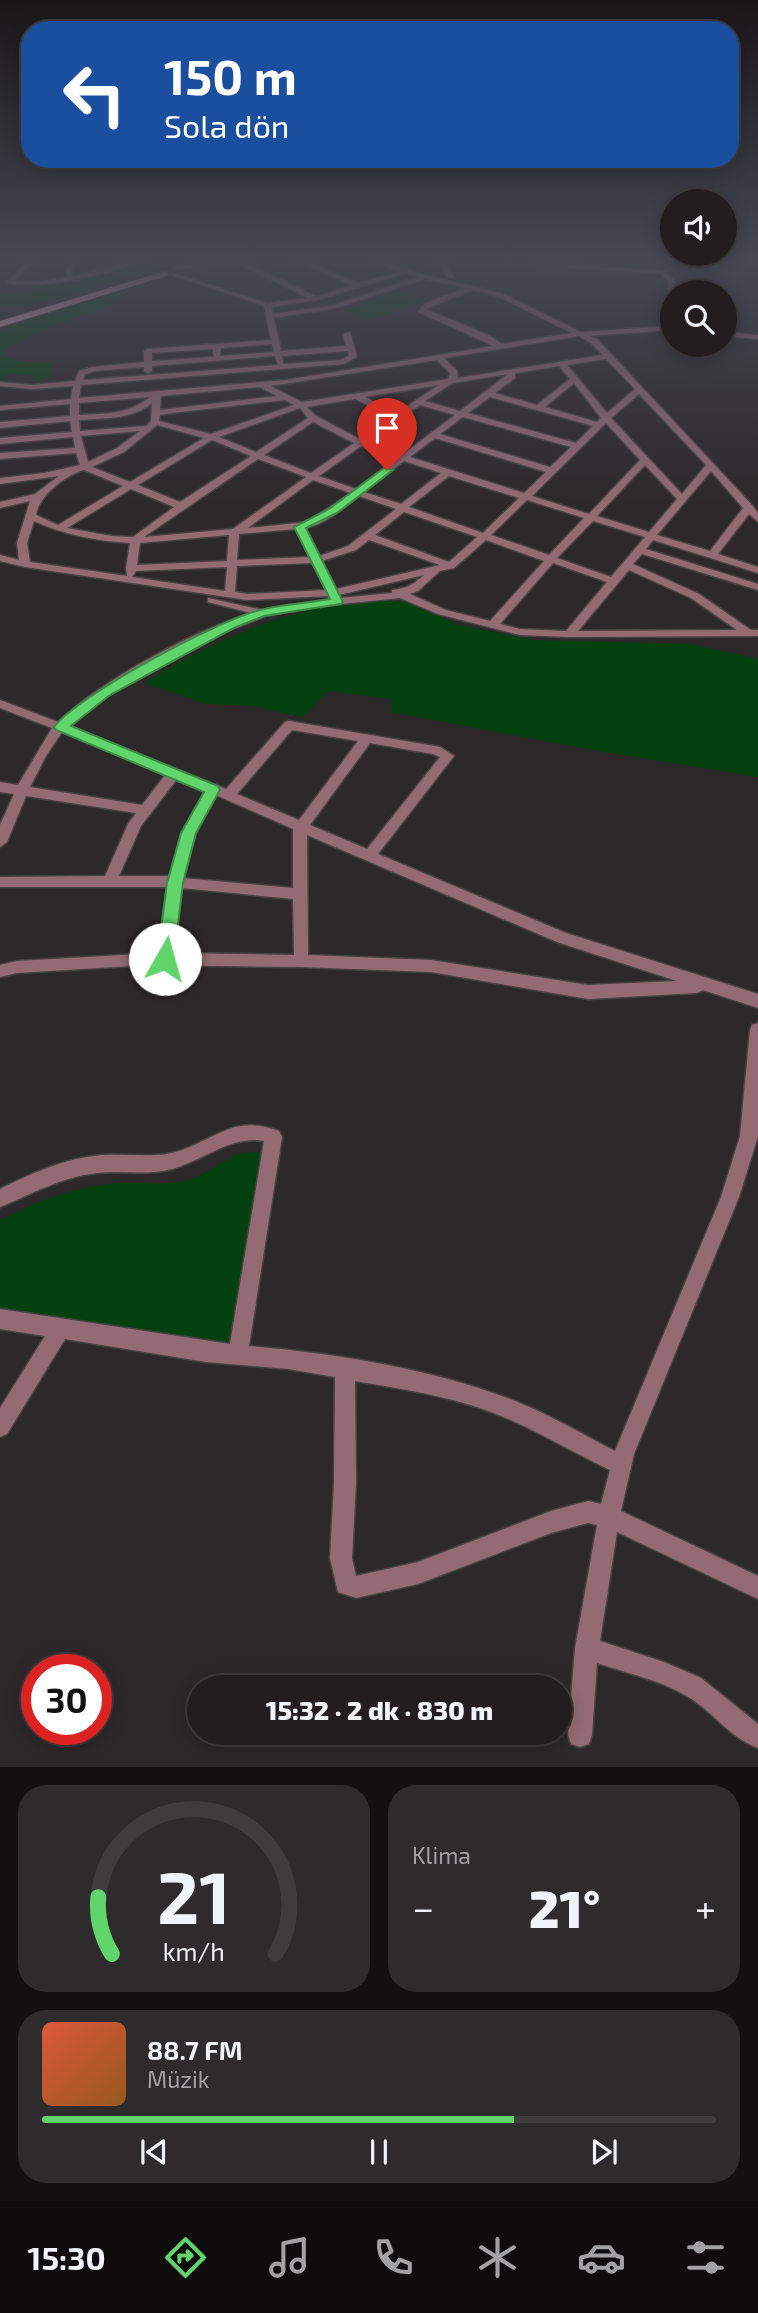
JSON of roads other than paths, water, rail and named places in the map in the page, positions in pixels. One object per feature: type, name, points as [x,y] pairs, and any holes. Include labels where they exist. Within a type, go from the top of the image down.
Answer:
[{"type":"street","points":[[0,506],[36,497],[72,472],[120,452],[153,421],[148,351],[267,342]]},
{"type":"street","points":[[274,342],[286,382],[301,405],[313,418],[359,442],[447,473],[758,570]]},
{"type":"street","points":[[0,384],[32,387],[346,362],[353,357],[350,342]]},
{"type":"street","points":[[494,342],[501,347]]},
{"type":"street","points":[[0,408],[286,382],[528,342]]},
{"type":"street","points":[[595,342],[758,519]]},
{"type":"street","points":[[217,346],[222,406]]},
{"type":"street","points":[[181,506],[85,467],[79,450],[74,402],[82,373],[93,369],[352,348]]},
{"type":"street","points":[[58,529],[211,437],[301,405],[608,356]]},
{"type":"street","points":[[439,357],[454,373],[454,379]]},
{"type":"street","points":[[561,363],[603,421],[682,499]]},
{"type":"street","points":[[31,516],[58,529],[112,539],[135,540],[300,527],[333,511],[489,394],[512,376],[511,372]]},
{"type":"street","points":[[230,595],[234,533],[310,476],[454,379]]},
{"type":"street","points":[[539,408],[574,379]]},
{"type":"street","points":[[259,385],[301,405]]},
{"type":"street","points":[[0,558],[131,581],[247,597],[399,595],[414,589],[486,535],[603,421],[640,389]]},
{"type":"street","points":[[489,394],[603,421]]},
{"type":"street","points":[[0,425],[128,413],[140,409],[153,395]]},
{"type":"street","points":[[356,396],[397,416]]},
{"type":"street","points":[[0,441],[78,433],[153,421],[208,407],[288,397]]},
{"type":"street","points":[[419,402],[578,446]]},
{"type":"street","points":[[131,581],[135,540],[313,418]]},
{"type":"street","points":[[153,421],[211,437],[357,493],[486,535],[613,581]]},
{"type":"street","points":[[434,435],[552,471]]},
{"type":"street","points":[[0,456],[79,450]]},
{"type":"street","points":[[492,626],[645,460]]},
{"type":"street","points":[[569,634],[711,465]]},
{"type":"street","points":[[0,481],[72,472]]},
{"type":"street","points":[[131,568],[316,560],[341,554],[447,473]]},
{"type":"street","points":[[25,564],[22,543],[36,497]]},
{"type":"street","points":[[712,555],[749,507]]},
{"type":"street","points":[[300,527],[335,597]]},
{"type":"street","points":[[368,536],[444,567]]},
{"type":"street","points":[[640,550],[758,587]]},
{"type":"street","points":[[627,565],[695,596],[754,634]]},
{"type":"street","points":[[180,588],[184,566]]},
{"type":"street","points":[[0,842],[21,791],[36,763],[61,727],[105,692],[229,625],[262,613],[335,597],[444,567]]},
{"type":"street","points":[[391,580],[414,589],[442,612]]},
{"type":"street","points":[[391,580],[399,595],[442,612],[520,632],[754,634]]},
{"type":"street","points":[[153,584],[262,613]]},
{"type":"street","points":[[0,704],[174,773],[562,938],[758,1001]]},
{"type":"street","points":[[228,796],[289,725],[436,750],[448,756],[369,856]]},
{"type":"street","points":[[301,961],[300,828],[368,738]]},
{"type":"street","points":[[110,881],[135,824],[174,773]]},
{"type":"street","points":[[0,787],[145,810]]},
{"type":"street","points":[[165,959],[175,883],[188,833],[212,790]]},
{"type":"street","points":[[0,882],[175,883],[301,894]]},
{"type":"street","points":[[0,971],[17,967],[165,959],[301,961],[431,966],[588,992],[709,986]]},
{"type":"street","points":[[580,1735],[587,1648],[609,1517],[621,1465],[734,1185],[749,1136],[758,1030]]},
{"type":"street","points":[[0,1198],[32,1183],[84,1165],[155,1164],[172,1161],[248,1132],[264,1131],[273,1137],[238,1355]]},
{"type":"street","points":[[0,1319],[238,1355],[288,1359],[419,1382],[477,1397],[517,1412],[621,1465]]},
{"type":"street","points":[[0,1427],[60,1329]]},
{"type":"street","points":[[345,1369],[345,1483],[341,1558],[346,1584],[356,1587],[418,1573],[551,1522],[588,1512],[609,1517],[758,1588]]},
{"type":"street","points":[[587,1648],[684,1683],[704,1694],[726,1717],[758,1736]]}]
